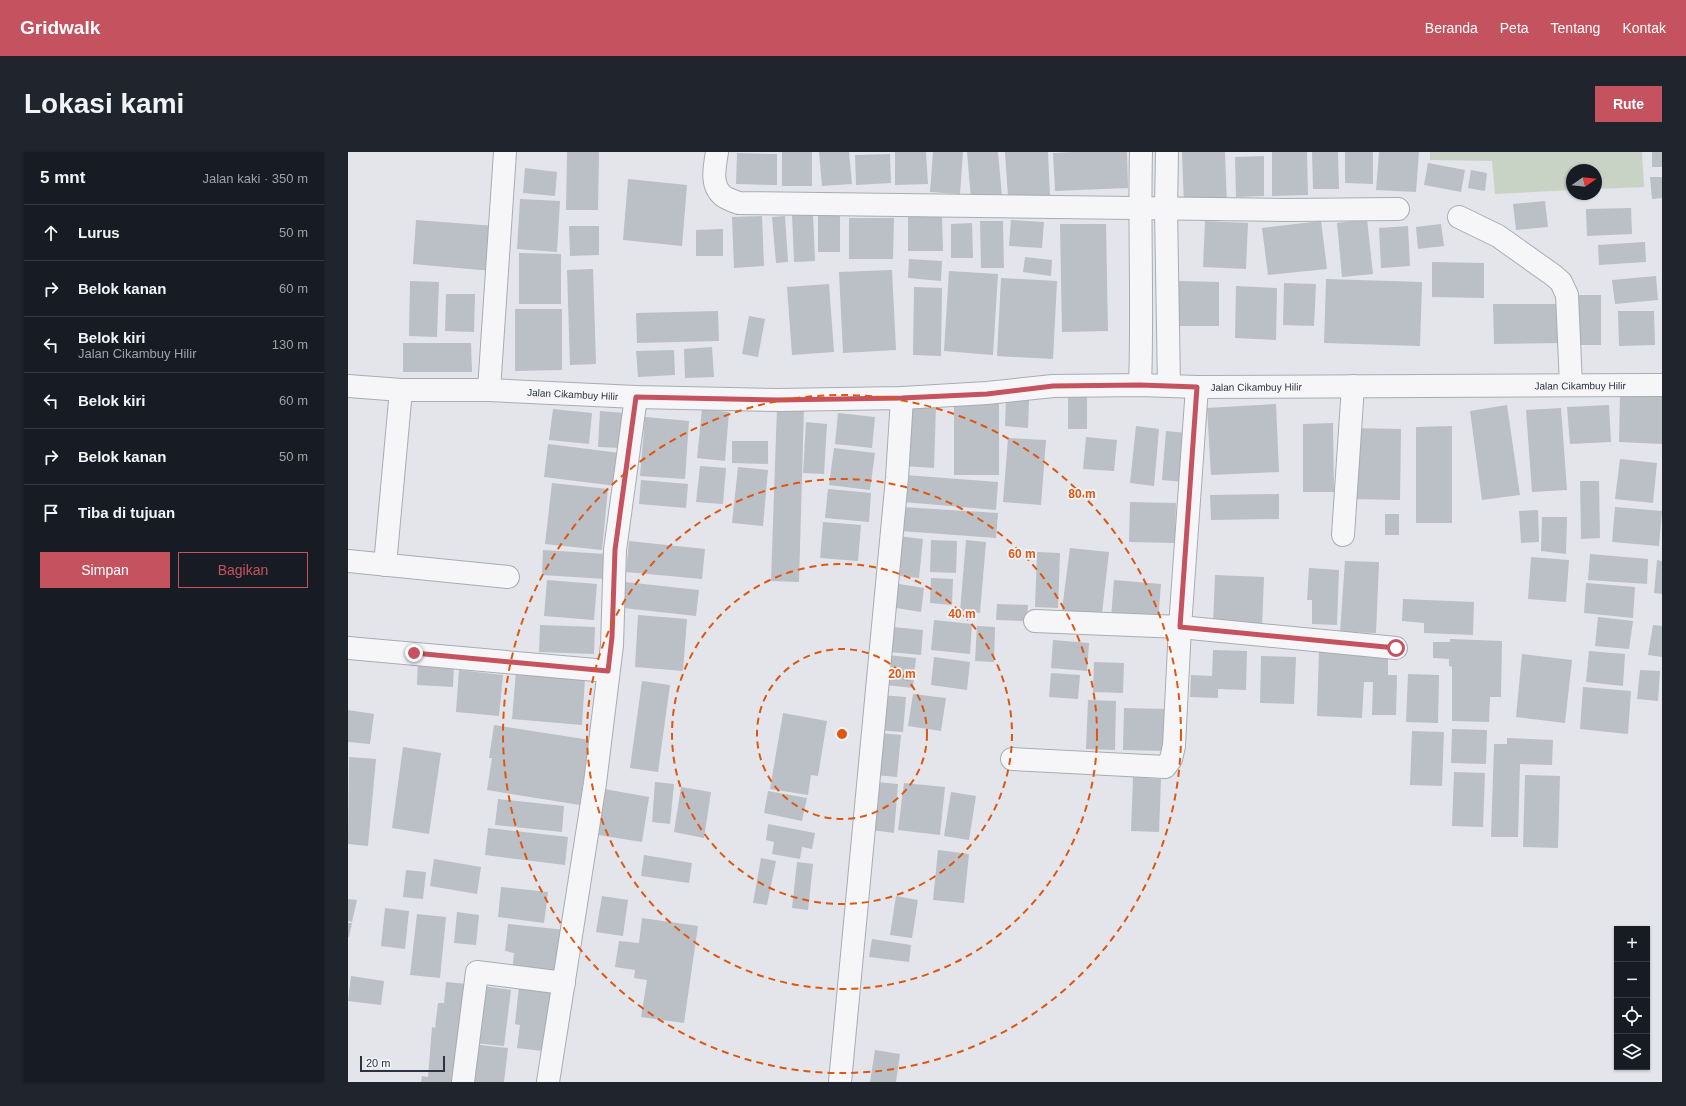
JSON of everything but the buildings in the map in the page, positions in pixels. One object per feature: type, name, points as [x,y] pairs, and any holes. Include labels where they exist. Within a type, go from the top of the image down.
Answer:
[{"type":"street","points":[[488,390],[505,152]]},
{"type":"street","points":[[717,152],[714,171],[716,188],[722,196],[739,203],[1140,209],[1398,209]]},
{"type":"street","points":[[1140,385],[1142,336],[1140,209],[1141,152]]},
{"type":"street","points":[[1167,152],[1166,209],[1168,386]]},
{"type":"street","points":[[1459,217],[1498,236],[1561,282],[1567,295],[1571,385]]},
{"type":"street","name":"Jalan Cikambuy Hilir","points":[[348,386],[401,390],[488,390],[636,397],[778,400],[902,398],[987,394],[1053,386],[1140,385],[1197,387],[1662,385]]},
{"type":"street","points":[[1344,535],[1353,386]]},
{"type":"street","points":[[1012,759],[1165,767],[1170,759],[1174,746],[1180,627],[1197,387]]},
{"type":"street","points":[[385,565],[401,390]]},
{"type":"street","points":[[548,1082],[595,783],[612,637],[615,550],[636,397]]},
{"type":"street","points":[[840,1082],[897,478],[902,398]]},
{"type":"street","points":[[348,561],[508,577]]},
{"type":"street","points":[[1034,621],[1180,627],[1396,648]]},
{"type":"street","points":[[348,648],[608,671]]},
{"type":"street","points":[[463,1082],[477,972],[564,983]]},
{"type":"green space","points":[[1430,152],[1642,152],[1644,187],[1602,189],[1602,164],[1566,164],[1566,190],[1495,194],[1492,161],[1430,160]]},
{"type":"route","points":[[414,653],[608,671],[612,645],[615,550],[636,397],[778,400],[902,398],[987,394],[1053,386],[1140,385],[1197,387],[1197,404],[1180,627],[1396,648]]}]
